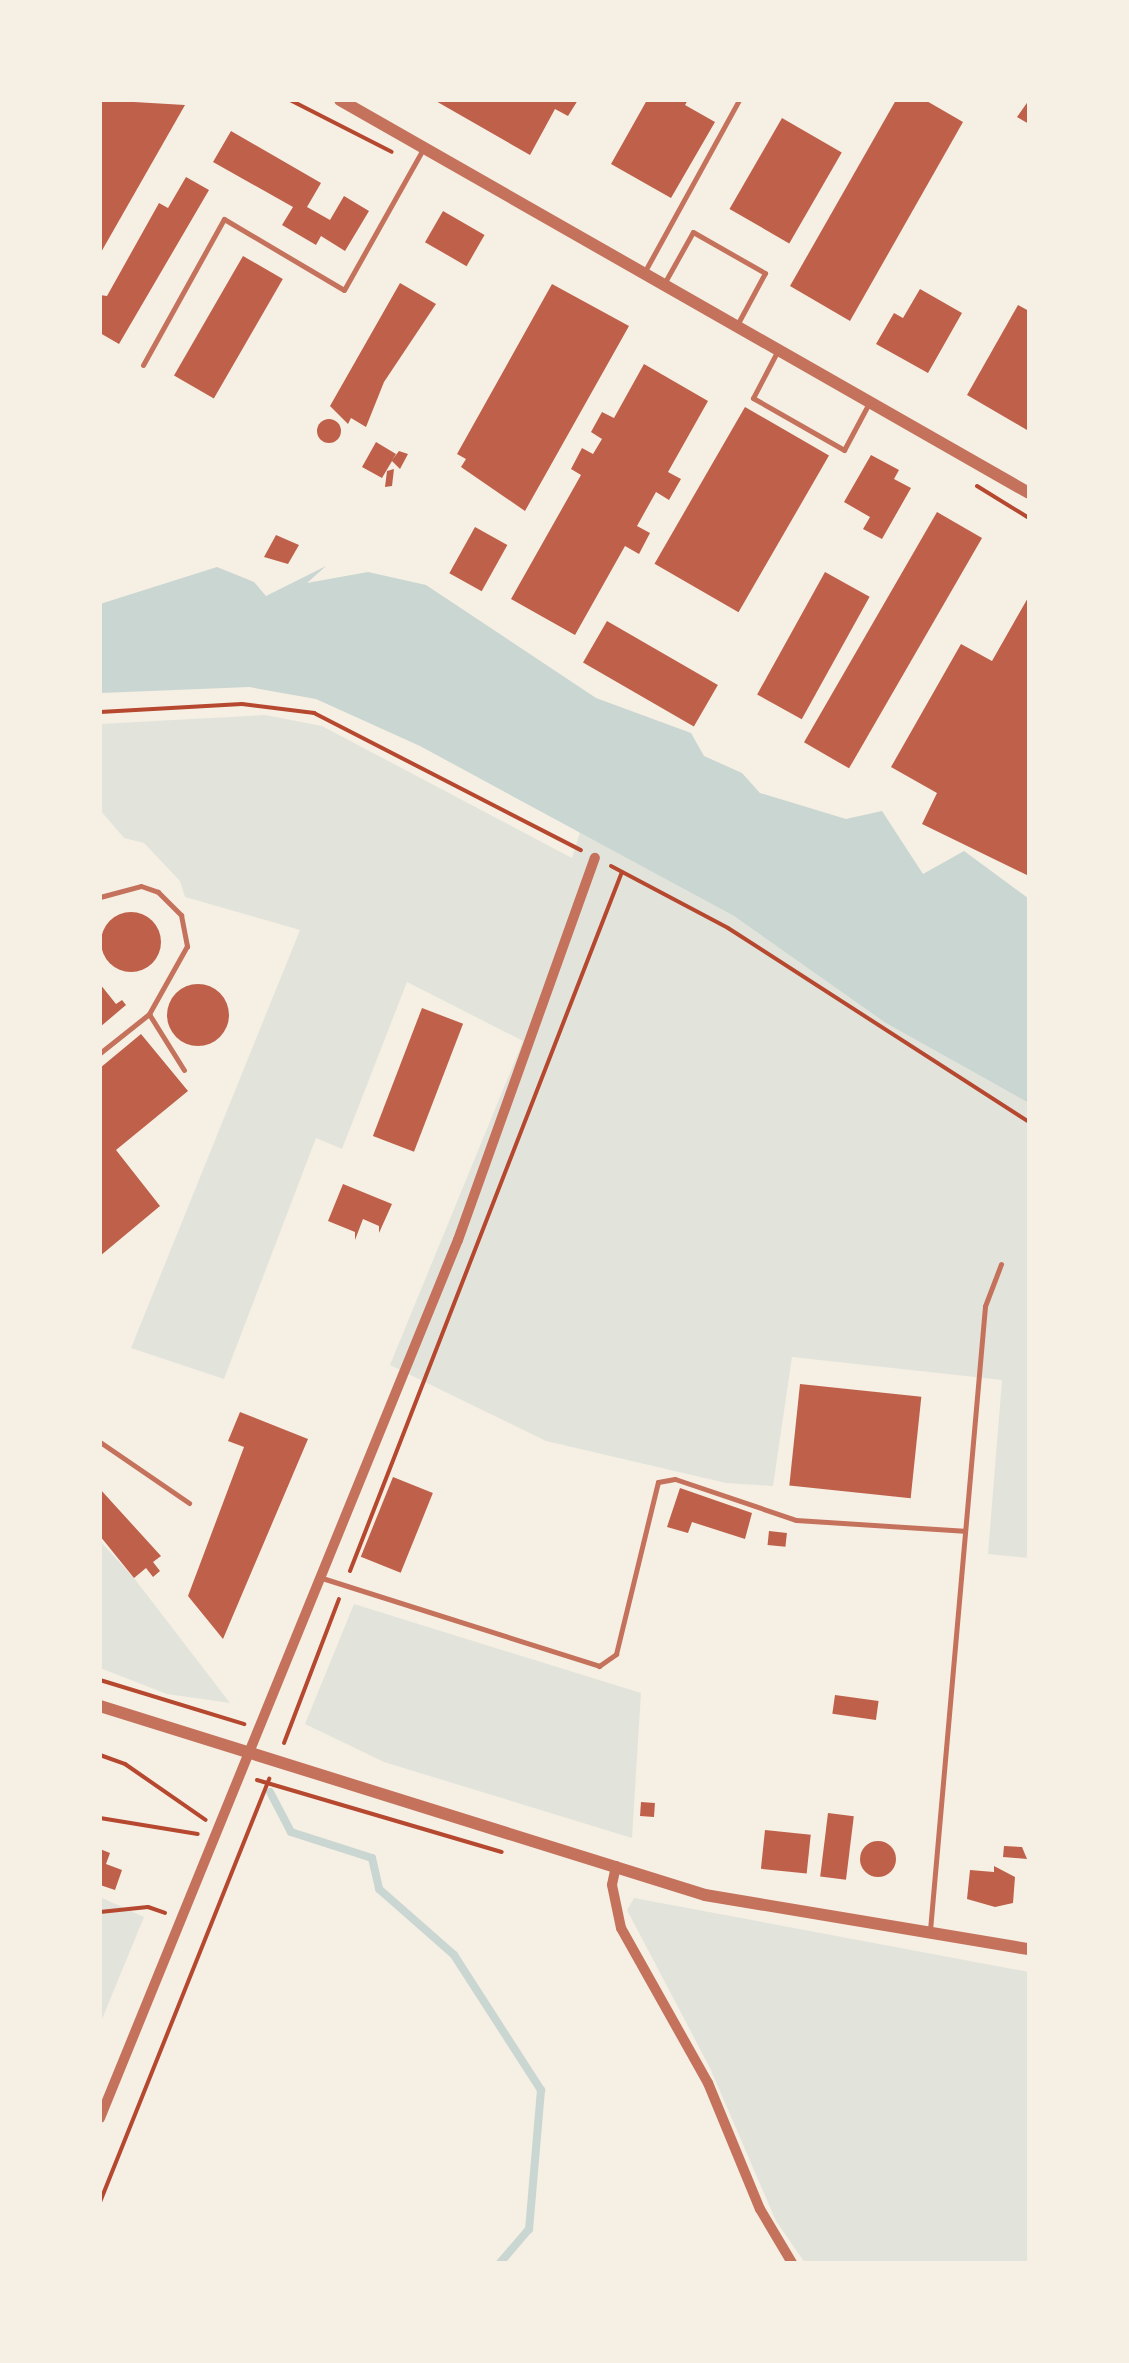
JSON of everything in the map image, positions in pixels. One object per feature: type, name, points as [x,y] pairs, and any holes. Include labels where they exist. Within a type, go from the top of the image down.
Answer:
[{"type":"street","points":[[340,100],[1029,493]]},
{"type":"street","points":[[100,2118],[472,1203],[595,858]]},
{"type":"street","points":[[100,1706],[705,1895],[1029,1949]]},
{"type":"street","points":[[616,1866],[612,1885],[622,1928],[708,2083],[760,2209],[792,2263]]},
{"type":"lane","points":[[644,274],[740,100]]},
{"type":"lane","points":[[143,365],[224,220],[344,290],[424,148]]},
{"type":"lane","points":[[663,284],[693,232],[736,256],[765,273],[736,326]]},
{"type":"lane","points":[[778,350],[752,398],[844,450],[870,402]]},
{"type":"lane","points":[[100,897],[141,886],[158,892],[181,915],[187,946],[182,961],[148,1014],[100,1053]]},
{"type":"lane","points":[[148,1014],[184,1070]]},
{"type":"lane","points":[[930,1933],[985,1306],[1001,1264]]},
{"type":"lane","points":[[100,1442],[189,1502]]},
{"type":"lane","points":[[319,1577],[598,1666],[616,1654],[658,1482],[676,1479],[796,1520],[964,1531]]},
{"type":"path","points":[[100,712],[242,704],[314,712],[595,858]]},
{"type":"path","points":[[100,2202],[276,1763],[622,872],[728,928],[1029,1122]]},
{"type":"path","points":[[100,1680],[258,1728]]},
{"type":"path","points":[[100,1755],[125,1764],[201,1817]]},
{"type":"path","points":[[238,1773],[516,1857]]},
{"type":"path","points":[[100,1818],[178,1834],[213,1834]]},
{"type":"path","points":[[100,1912],[148,1907],[179,1918]]},
{"type":"shaded area","points":[[326,566],[307,583],[368,572],[426,585],[596,698],[691,733],[704,756],[742,773],[760,793],[846,819],[882,811],[923,874],[964,851],[1028,898],[1029,1103],[886,1023],[734,916],[420,746],[316,699],[249,687],[100,693],[100,604],[217,567],[254,582],[266,596]]},
{"type":"shaded area","points":[[265,715],[322,726],[572,858],[580,832],[734,916],[1029,1103],[1029,1558],[988,1554],[1002,1380],[792,1357],[773,1486],[726,1483],[546,1441],[390,1365],[523,1041],[407,982],[342,1149],[316,1138],[224,1379],[131,1348],[300,930],[185,897],[180,881],[144,843],[124,838],[100,810],[100,724]]},
{"type":"shaded area","points":[[100,1541],[134,1578],[230,1703],[167,1694],[100,1668]]},
{"type":"shaded area","points":[[354,1604],[641,1693],[632,1838],[384,1762],[305,1724]]},
{"type":"shaded area","points":[[100,1897],[144,1917],[100,2024]]},
{"type":"shaded area","points":[[634,1898],[1029,1972],[1029,2263],[805,2263],[776,2221],[710,2068],[627,1910]]},
{"type":"building","points":[[100,100],[185,105],[100,254]]},
{"type":"building","points":[[434,100],[578,100],[568,116],[555,109],[530,155]]},
{"type":"building","points":[[647,100],[688,100],[685,105],[715,122],[671,198],[611,164]]},
{"type":"building","points":[[896,100],[925,100],[963,122],[850,321],[790,286]]},
{"type":"building","points":[[1029,100],[1029,124],[1017,117]]},
{"type":"building","points":[[782,118],[842,152],[789,243],[730,209]]},
{"type":"building","points":[[231,131],[321,183],[307,207],[330,220],[344,196],[369,211],[345,251],[321,236],[316,245],[282,225],[293,207],[213,162]]},
{"type":"building","points":[[186,177],[209,190],[119,344],[100,333],[100,295],[107,296],[159,203],[168,208]]},
{"type":"building","points":[[443,211],[485,235],[467,266],[425,242]]},
{"type":"building","points":[[243,256],[283,279],[214,399],[174,376]]},
{"type":"building","points":[[400,283],[436,304],[384,382],[366,427],[351,418],[348,424],[330,406]]},
{"type":"building","points":[[552,284],[629,326],[525,511],[461,467],[466,459],[457,454]]},
{"type":"building","points":[[920,289],[962,313],[928,373],[876,344],[894,313],[903,318]]},
{"type":"building","points":[[1018,305],[1029,311],[1027,430],[967,395]]},
{"type":"building","points":[[644,364],[708,401],[668,472],[681,479],[669,500],[656,492],[637,526],[650,533],[639,554],[625,546],[575,635],[511,599],[581,475],[571,469],[582,448],[593,454],[602,439],[591,432],[602,412],[614,418]]},
{"type":"building","points":[[745,407],[829,455],[739,612],[654,564]]},
{"type":"building","points":[[329,419],[341,431],[329,443],[317,431]]},
{"type":"building","points":[[376,442],[396,454],[392,460],[399,451],[408,454],[400,469],[392,461],[382,478],[362,467]]},
{"type":"building","points":[[871,455],[899,470],[894,479],[911,488],[882,539],[863,529],[870,517],[844,502]]},
{"type":"building","points":[[394,469],[392,486],[385,487],[387,471]]},
{"type":"building","points":[[937,512],[982,538],[849,768],[804,742]]},
{"type":"building","points":[[475,527],[507,545],[482,591],[449,573]]},
{"type":"building","points":[[276,535],[299,545],[288,564],[264,557]]},
{"type":"building","points":[[825,572],[870,597],[802,719],[757,694]]},
{"type":"building","points":[[1029,596],[1029,876],[922,824],[937,793],[891,767],[961,644],[992,661]]},
{"type":"building","points":[[607,621],[718,685],[694,727],[583,663]]},
{"type":"building","points":[[131,912],[152,921],[161,942],[152,963],[131,972],[110,963],[101,942],[110,921]]},
{"type":"building","points":[[100,984],[116,1004],[122,1000],[126,1005],[100,1027]]},
{"type":"building","points":[[198,984],[220,993],[229,1015],[220,1037],[198,1046],[176,1037],[167,1015],[176,993]]},
{"type":"building","points":[[422,1008],[463,1024],[414,1152],[373,1136]]},
{"type":"building","points":[[141,1034],[188,1091],[116,1150],[160,1206],[100,1256],[100,1068]]},
{"type":"building","points":[[343,1184],[392,1204],[379,1233],[379,1226],[363,1219],[355,1240],[355,1232],[328,1221]]},
{"type":"building","points":[[800,1384],[921,1397],[911,1498],[789,1485]]},
{"type":"building","points":[[240,1412],[308,1439],[223,1639],[188,1596],[244,1447],[228,1441]]},
{"type":"building","points":[[393,1477],[433,1493],[401,1573],[361,1557]]},
{"type":"building","points":[[680,1488],[752,1513],[745,1539],[692,1522],[688,1533],[667,1527]]},
{"type":"building","points":[[100,1489],[161,1556],[153,1562],[160,1571],[153,1577],[146,1568],[134,1578],[100,1536]]},
{"type":"building","points":[[769,1531],[787,1533],[785,1547],[768,1545]]},
{"type":"building","points":[[835,1695],[879,1701],[876,1720],[832,1714]]},
{"type":"building","points":[[641,1802],[655,1803],[654,1817],[640,1816]]},
{"type":"building","points":[[828,1813],[854,1816],[846,1880],[820,1877]]},
{"type":"building","points":[[765,1830],[811,1835],[807,1874],[761,1869]]},
{"type":"building","points":[[878,1841],[891,1846],[896,1859],[891,1872],[878,1877],[865,1872],[860,1859],[865,1846]]},
{"type":"building","points":[[1004,1846],[1022,1847],[1027,1859],[1003,1857]]},
{"type":"building","points":[[100,1849],[110,1853],[106,1864],[122,1870],[115,1890],[100,1885]]},
{"type":"building","points":[[994,1866],[1015,1877],[1013,1903],[995,1907],[967,1899],[970,1870],[994,1872]]},
{"type":"waterway","points":[[270,1792],[291,1832],[372,1858],[379,1889],[454,1955],[541,2090],[529,2229],[500,2263]]}]
